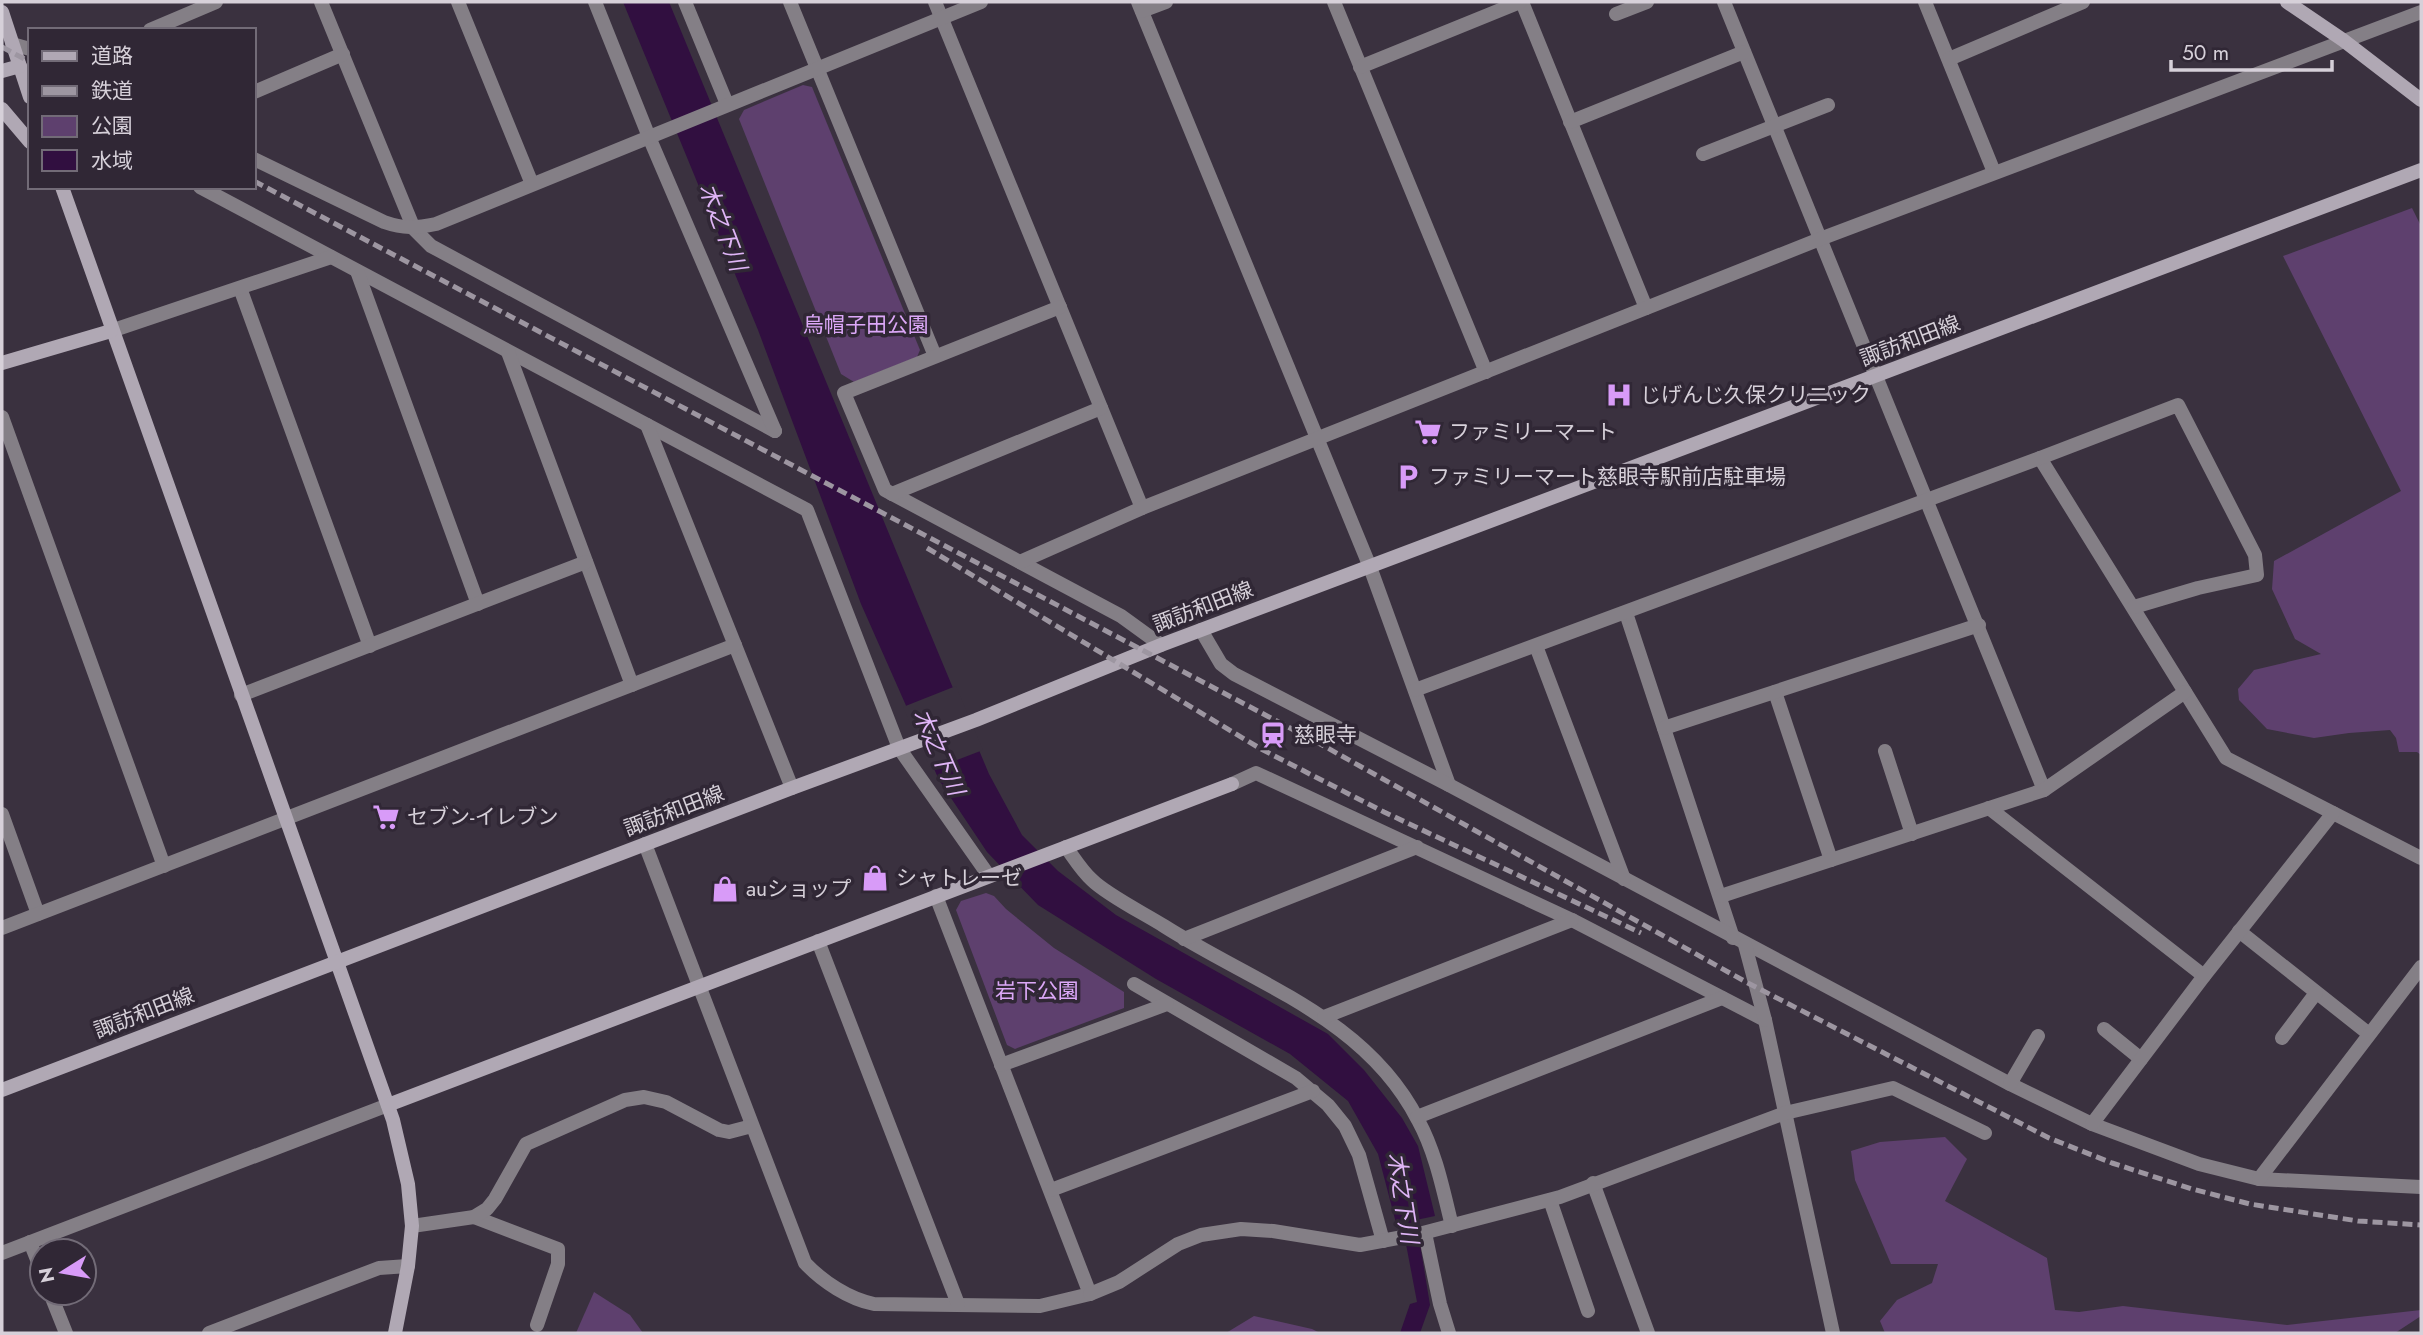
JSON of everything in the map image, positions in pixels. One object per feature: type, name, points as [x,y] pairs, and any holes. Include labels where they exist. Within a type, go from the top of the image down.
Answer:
[{"type":"street","points":[[155,28],[216,2]]},
{"type":"street","points":[[321,2],[414,229],[431,246],[775,431],[654,135],[594,2]]},
{"type":"street","points":[[458,2],[532,184]]},
{"type":"street","points":[[685,2],[723,106]]},
{"type":"street","points":[[790,2],[935,356]]},
{"type":"street","points":[[935,2],[1142,508]]},
{"type":"street","points":[[256,160],[384,222],[414,229],[436,224],[981,2]]},
{"type":"street","points":[[1167,2],[1140,6],[1370,567],[1449,785]]},
{"type":"street","points":[[1334,2],[1486,372]]},
{"type":"street","points":[[1360,67],[1521,2],[1646,308]]},
{"type":"street","points":[[1616,14],[1647,2]]},
{"type":"street","points":[[1724,2],[2044,790]]},
{"type":"street","points":[[1926,2],[1994,173]]},
{"type":"street","points":[[1949,59],[2083,2]]},
{"type":"street","points":[[2287,2],[2343,40],[2421,100]]},
{"type":"street","points":[[2,12],[28,91]]},
{"type":"street","points":[[1020,562],[1142,508],[1820,239],[2421,12]]},
{"type":"street","points":[[12,44],[28,48]]},
{"type":"street","points":[[1570,122],[1744,52]]},
{"type":"street","points":[[256,91],[343,54]]},
{"type":"street","points":[[2,72],[20,66]]},
{"type":"street","points":[[1703,154],[1828,105]]},
{"type":"street","points":[[2,109],[28,140]]},
{"type":"street","name":"諏訪和田線","points":[[2,1090],[976,720],[1161,645],[2421,170]]},
{"type":"street","points":[[204,189],[807,510],[906,746],[995,874]]},
{"type":"street","points":[[62,190],[388,1105],[408,1184],[412,1226],[408,1266],[395,1333]]},
{"type":"street","points":[[2,363],[111,331],[331,257]]},
{"type":"street","points":[[357,271],[478,604]]},
{"type":"street","points":[[240,288],[370,646]]},
{"type":"street","points":[[1060,307],[844,393],[885,490],[1121,616],[1161,645]]},
{"type":"street","points":[[508,352],[632,685]]},
{"type":"street","points":[[1415,690],[2178,405],[2255,555],[2257,575],[2198,588],[2134,607]]},
{"type":"street","points":[[892,494],[1101,408]]},
{"type":"street","points":[[2,417],[164,866]]},
{"type":"street","points":[[647,425],[792,788]]},
{"type":"street","points":[[2040,458],[2226,758],[2421,858]]},
{"type":"street","points":[[241,695],[586,562]]},
{"type":"street","points":[[1626,613],[1765,1020],[1833,1333]]},
{"type":"street","points":[[1664,728],[1979,625]]},
{"type":"street","points":[[1201,630],[1221,663],[1234,674],[1449,785],[2010,1084],[2092,1124],[2199,1164],[2259,1179],[2421,1186]]},
{"type":"street","points":[[2,928],[735,645]]},
{"type":"street","points":[[1536,646],[1624,879]]},
{"type":"street","points":[[1775,692],[1831,860]]},
{"type":"street","points":[[1721,896],[2044,790],[2185,692]]},
{"type":"street","points":[[1885,751],[1912,834]]},
{"type":"street","points":[[43,1237],[1256,773],[1572,920],[1765,1020]]},
{"type":"street","points":[[1989,808],[2204,976]]},
{"type":"street","points":[[2092,1124],[2204,976],[2333,813]]},
{"type":"street","points":[[2,814],[38,914]]},
{"type":"street","points":[[645,844],[806,1263],[817,1275],[859,1301],[874,1304],[1040,1306],[1090,1294],[1119,1282],[1178,1244],[1201,1235],[1241,1229],[1273,1231],[1360,1245],[1422,1233],[1550,1200],[1785,1113],[1893,1088],[1985,1133]]},
{"type":"street","points":[[1184,939],[1417,847]]},
{"type":"street","points":[[1060,849],[1093,881],[1184,939],[1324,1017],[1370,1054],[1390,1077],[1417,1117],[1438,1169],[1452,1226]]},
{"type":"street","points":[[936,895],[1090,1294]]},
{"type":"street","points":[[1324,1017],[1572,920]]},
{"type":"street","points":[[2239,931],[2369,1034]]},
{"type":"street","points":[[818,941],[958,1304]]},
{"type":"street","points":[[2259,1179],[2369,1034],[2419,975]]},
{"type":"street","points":[[1134,984],[1296,1078],[1313,1091],[1345,1126],[1359,1155],[1388,1240]]},
{"type":"street","points":[[2282,1038],[2316,993]]},
{"type":"street","points":[[1417,1117],[1722,998]]},
{"type":"street","points":[[1001,1065],[1167,1004]]},
{"type":"street","points":[[2104,1029],[2141,1059]]},
{"type":"street","points":[[2010,1084],[2038,1036]]},
{"type":"street","points":[[1051,1190],[1313,1091]]},
{"type":"street","points":[[412,1226],[474,1217],[487,1209],[495,1199],[526,1144],[625,1100],[644,1097],[666,1102],[719,1130],[729,1132],[752,1126]]},
{"type":"street","points":[[1593,1183],[1648,1333]]},
{"type":"street","points":[[1550,1200],[1588,1311]]},
{"type":"street","points":[[474,1217],[558,1249],[558,1264],[537,1325]]},
{"type":"street","points":[[1422,1233],[1450,1333]]},
{"type":"street","points":[[2,1253],[28,1243]]},
{"type":"street","points":[[209,1333],[379,1268],[408,1266]]},
{"type":"street","points":[[56,1307],[66,1333]]},
{"type":"green space","name":"烏帽子田公園","points":[[803,85],[812,87],[920,350],[917,357],[854,382],[841,374],[739,119],[744,110]]},
{"type":"green space","points":[[2412,208],[2421,226],[2421,755],[2417,752],[2399,752],[2396,738],[2390,730],[2314,738],[2267,729],[2239,700],[2238,689],[2254,670],[2321,654],[2295,639],[2272,589],[2274,561],[2401,491],[2283,256]]},
{"type":"green space","name":"岩下公園","points":[[986,893],[994,896],[1054,948],[1124,992],[1124,1008],[1015,1049],[1007,1045],[956,910],[961,901]]},
{"type":"green space","points":[[1945,1137],[1967,1159],[1945,1201],[2047,1258],[2055,1310],[2079,1312],[2123,1306],[2287,1325],[2421,1310],[2421,1316],[2395,1333],[1885,1333],[1880,1321],[1897,1300],[1932,1283],[1938,1264],[1891,1264],[1855,1180],[1851,1151],[1880,1142]]},
{"type":"green space","points":[[594,1292],[630,1315],[643,1333],[576,1333]]},
{"type":"green space","points":[[1254,1316],[1312,1329],[1320,1333],[1226,1333]]},
{"type":"water","name":"木之下川","points":[[623,2],[669,2],[989,774],[1022,835],[1058,871],[1116,915],[1328,1034],[1364,1070],[1402,1118],[1418,1146],[1435,1216],[1416,1220],[1430,1305],[1420,1333],[1400,1333],[1410,1304],[1417,1302],[1402,1223],[1396,1223],[1378,1154],[1348,1101],[1290,1054],[1156,979],[1038,905],[987,852],[939,780],[861,604],[758,330]]},
{"type":"pier","points":[[956,686],[983,750],[931,770],[903,707]]},
{"type":"railway","points":[[2,47],[28,61]]},
{"type":"railway","points":[[256,182],[1324,746],[1746,982],[2049,1138],[2112,1163],[2192,1189],[2250,1204],[2358,1221],[2421,1225]]},
{"type":"railway","points":[[927,548],[1261,749],[1384,812],[1641,933]]},
{"type":"place","name":"じげんじ久保クリニック","points":[[1619,395]]},
{"type":"place","name":"ファミリーマート","points":[[1428,432]]},
{"type":"place","name":"ファミリーマート慈眼寺駅前店駐車場","points":[[1408,477]]},
{"type":"place","name":"慈眼寺","points":[[1273,735]]},
{"type":"place","name":"セブン-イレブン","points":[[386,817]]},
{"type":"place","name":"シャトレーゼ","points":[[875,878]]},
{"type":"place","name":"auショップ","points":[[725,889]]}]
